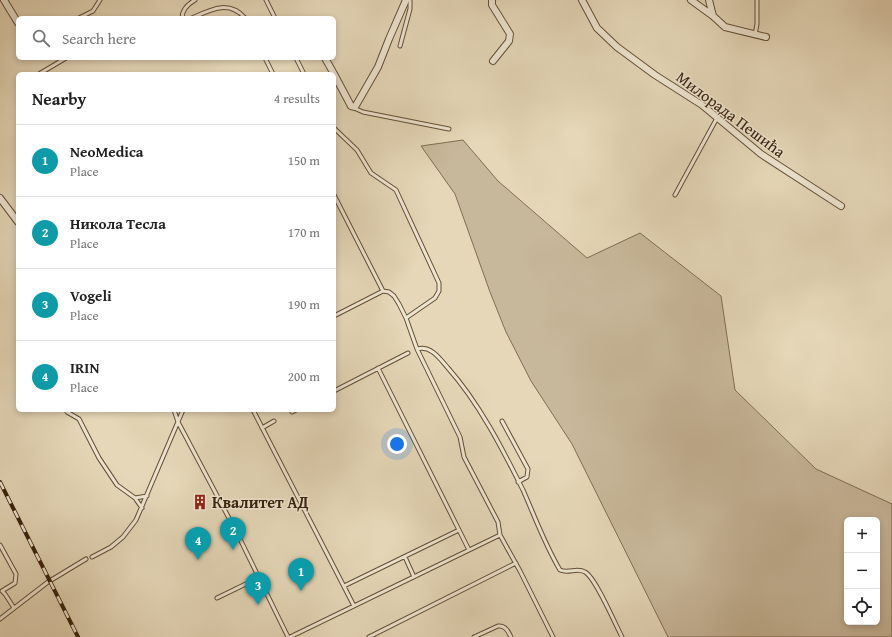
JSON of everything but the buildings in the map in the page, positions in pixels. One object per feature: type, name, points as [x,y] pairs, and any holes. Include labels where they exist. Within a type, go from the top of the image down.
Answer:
[{"type":"street","points":[[4,0],[16,20]]},
{"type":"street","points":[[336,78],[351,106],[354,108],[357,106],[378,68],[406,0]]},
{"type":"street","points":[[492,0],[492,5],[510,34],[509,41],[493,61]]},
{"type":"street","name":"Милорада Пешића","points":[[582,0],[597,28],[617,47],[655,75],[702,105],[761,154],[841,206]]},
{"type":"street","points":[[691,0],[725,27],[766,37]]},
{"type":"street","points":[[709,0],[713,16]]},
{"type":"street","points":[[326,60],[333,72]]},
{"type":"street","points":[[0,198],[16,219]]},
{"type":"lane","points":[[83,16],[93,11],[100,0]]},
{"type":"lane","points":[[182,16],[182,13],[188,5],[196,0]]},
{"type":"lane","points":[[266,0],[274,16]]},
{"type":"lane","points":[[400,46],[410,9],[410,0]]},
{"type":"lane","points":[[755,35],[757,24],[757,0]]},
{"type":"lane","points":[[196,16],[214,7],[228,5],[235,7],[242,16]]},
{"type":"lane","points":[[42,72],[63,60]]},
{"type":"lane","points":[[266,60],[272,72]]},
{"type":"lane","points":[[297,60],[303,72]]},
{"type":"lane","points":[[354,108],[363,112],[449,129]]},
{"type":"lane","points":[[675,195],[717,118]]},
{"type":"lane","points":[[336,130],[357,150],[371,173],[396,190],[439,283],[439,291],[435,298],[406,318]]},
{"type":"lane","points":[[336,198],[383,291]]},
{"type":"lane","points":[[336,315],[383,291],[389,292],[394,296],[406,318],[417,349],[460,437],[464,457],[498,522],[500,535],[516,563],[553,637]]},
{"type":"lane","points":[[417,349],[425,348],[430,350],[462,383],[491,430],[518,482],[560,570],[566,572],[580,570],[586,572],[594,582],[622,637]]},
{"type":"lane","points":[[336,390],[408,353]]},
{"type":"lane","points":[[378,368],[469,550]]},
{"type":"lane","points":[[67,412],[80,419],[99,458],[117,485],[135,498],[142,508]]},
{"type":"lane","points":[[175,412],[178,422],[289,637],[500,535]]},
{"type":"lane","points":[[92,557],[111,547],[123,537],[136,520],[182,412]]},
{"type":"lane","points":[[254,412],[354,606]]},
{"type":"lane","points":[[262,428],[274,421]]},
{"type":"lane","points":[[502,421],[528,468],[527,477],[518,482]]},
{"type":"lane","points":[[135,498],[147,496]]},
{"type":"lane","points":[[344,586],[459,530]]},
{"type":"lane","points":[[0,545],[16,574],[15,582],[1,591],[14,608]]},
{"type":"lane","points":[[405,556],[414,577]]},
{"type":"lane","points":[[0,619],[48,582],[86,559]]},
{"type":"lane","points":[[369,637],[516,563]]},
{"type":"lane","points":[[217,598],[258,578]]},
{"type":"lane","points":[[474,637],[501,625],[508,630],[511,637]]},
{"type":"shaded area","points":[[463,140],[498,181],[587,258],[640,233],[721,296],[735,390],[816,469],[892,504],[892,637],[668,637],[572,444],[531,381],[506,332],[455,194],[421,146]]},
{"type":"railway","points":[[0,482],[78,637]]},
{"type":"place","name":"Квалитет АД","points":[[200,502]]},
{"type":"place","name":"Никола Тесла","points":[[233,550]]},
{"type":"place","name":"IRIN","points":[[198,560]]},
{"type":"place","name":"NeoMedica","points":[[301,591]]},
{"type":"place","name":"Vogeli","points":[[258,605]]}]
